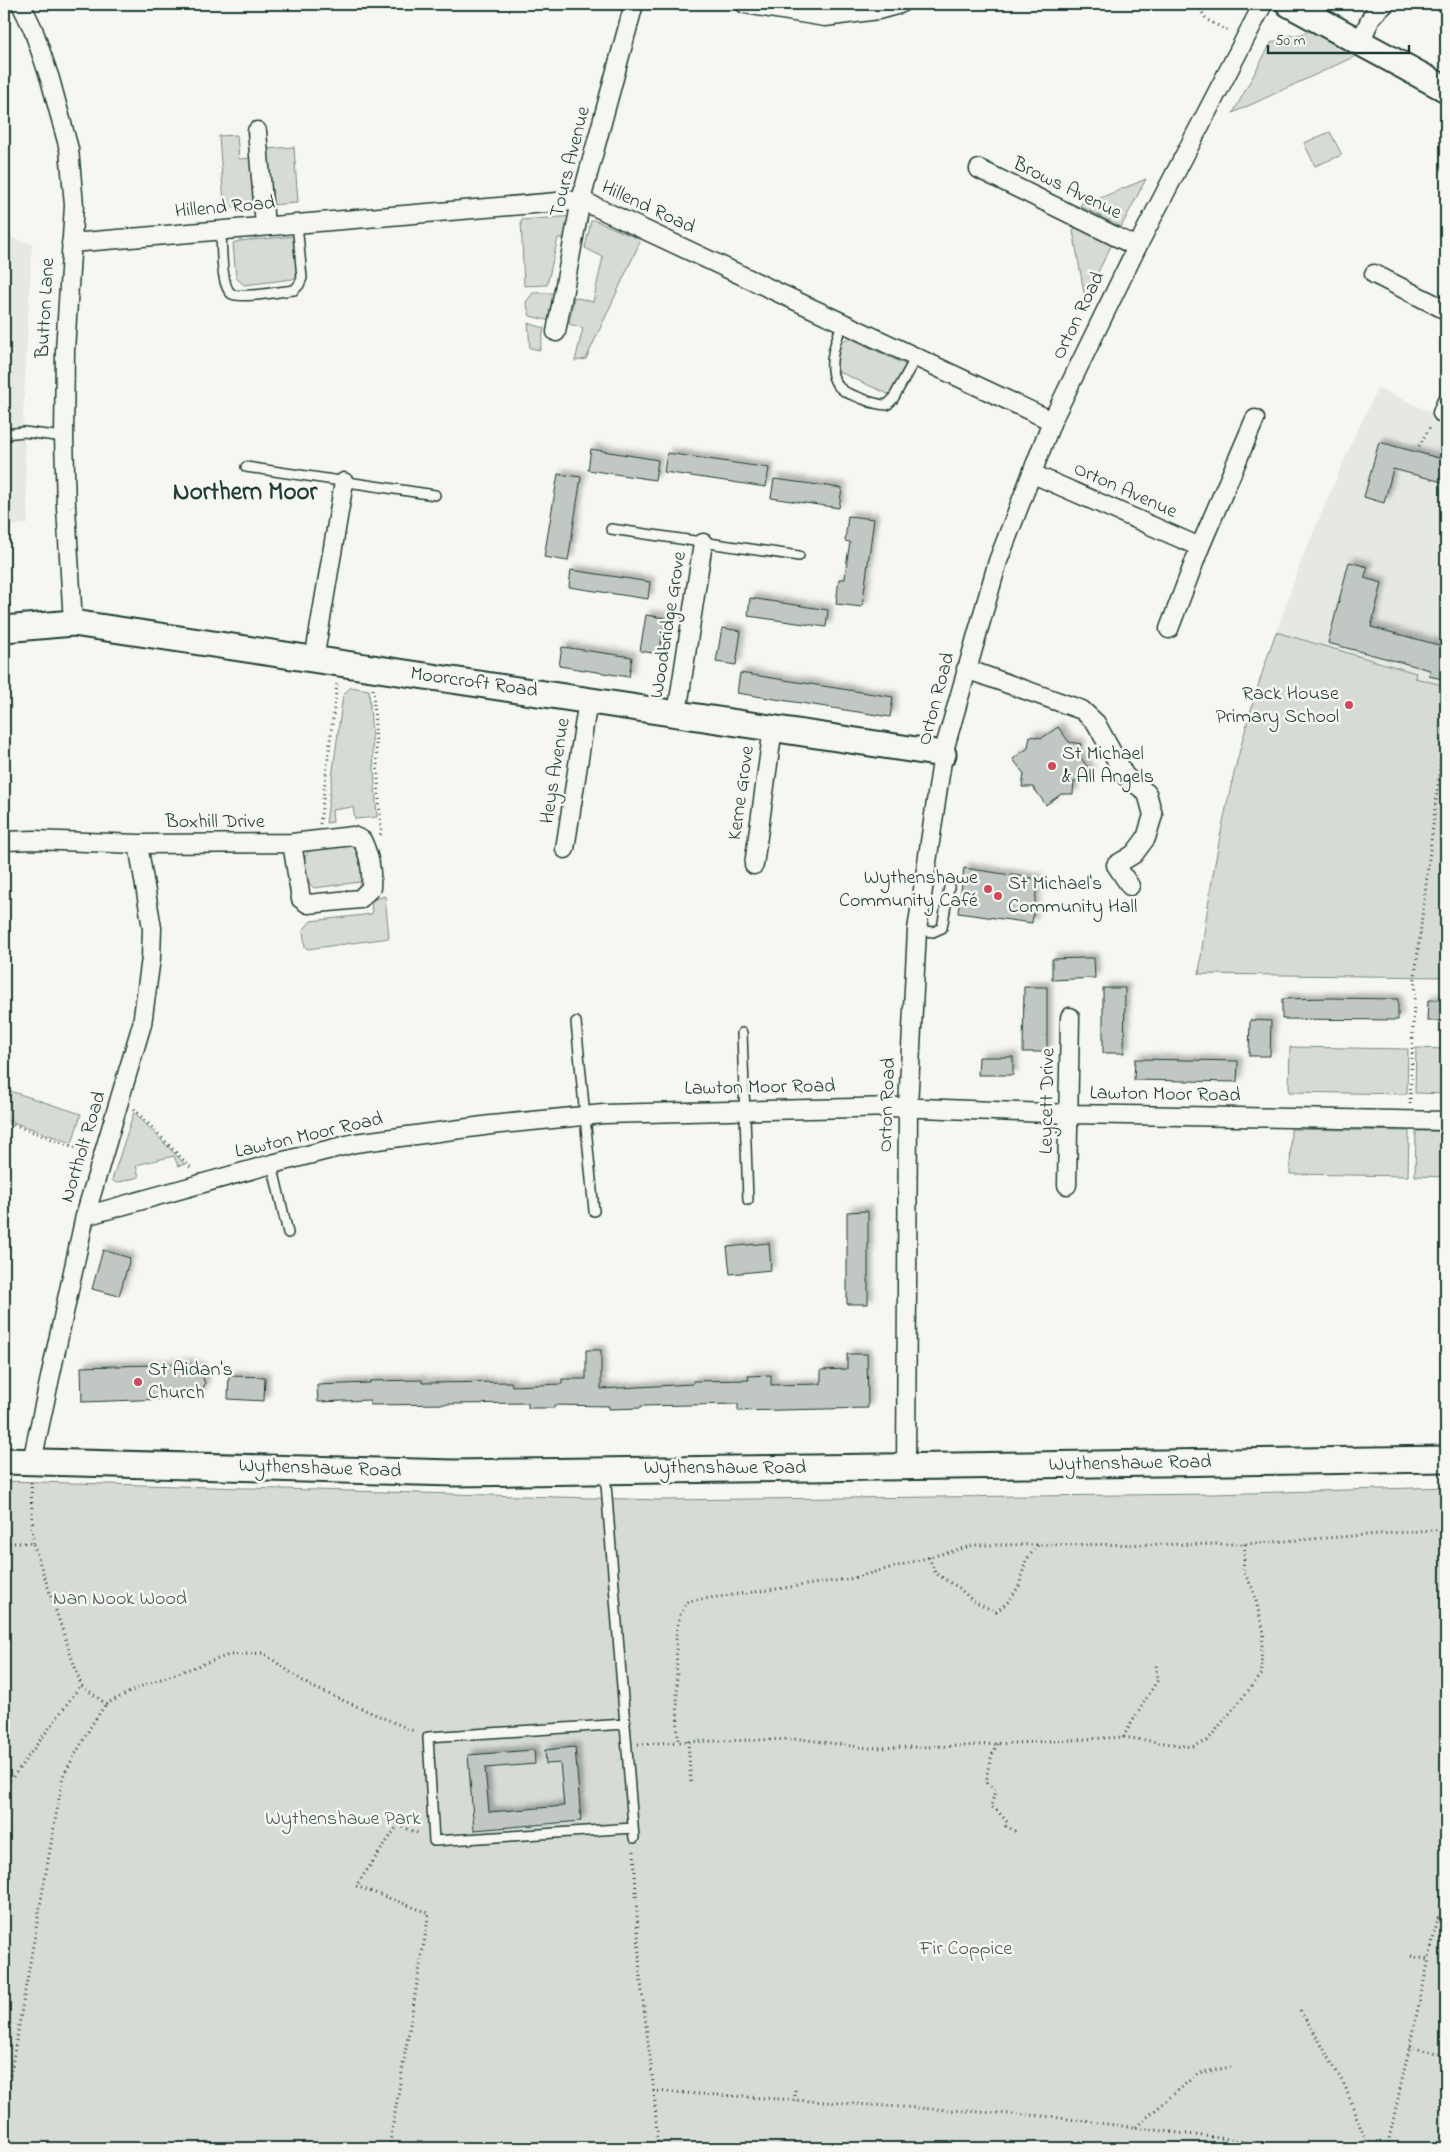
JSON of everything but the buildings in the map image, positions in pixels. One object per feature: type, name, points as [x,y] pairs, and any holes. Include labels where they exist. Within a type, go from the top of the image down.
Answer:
[{"type":"main road","points":[[1289,4],[1446,89]]},
{"type":"main road","name":"Moorcroft Road","points":[[4,628],[73,623],[943,754]]},
{"type":"main road","name":"Wythenshawe Road","points":[[4,1461],[32,1469],[454,1473],[605,1469],[906,1467],[1446,1458]]},
{"type":"street","name":"Button Lane","points":[[21,4],[33,29],[44,62],[69,149],[74,204],[65,351],[64,438],[73,623]]},
{"type":"street","name":"Tours Avenue","points":[[556,332],[582,200],[634,4]]},
{"type":"street","points":[[745,4],[825,17],[878,10],[900,4]]},
{"type":"street","name":"Orton Road","points":[[906,1467],[908,1107],[917,930],[943,754],[998,561],[1052,421],[1137,247],[1264,4]]},
{"type":"street","points":[[1360,42],[1372,16],[1385,4]]},
{"type":"street","points":[[257,131],[265,226]]},
{"type":"street","name":"Brows Avenue","points":[[979,169],[1137,247]]},
{"type":"street","name":"Hillend Road","points":[[71,243],[582,200],[1052,421]]},
{"type":"street","points":[[1374,274],[1446,310]]},
{"type":"street","points":[[1169,629],[1200,547],[1255,420]]},
{"type":"street","name":"Orton Avenue","points":[[1033,474],[1200,547]]},
{"type":"street","points":[[314,660],[344,482]]},
{"type":"street","name":"Woodbridge Grove","points":[[678,713],[703,543]]},
{"type":"street","points":[[966,669],[1082,710],[1096,723],[1125,776],[1146,793],[1153,815],[1146,838],[1134,854],[1116,865],[1130,886]]},
{"type":"street","name":"Heys Avenue","points":[[566,849],[588,700]]},
{"type":"street","name":"Kerne Grove","points":[[754,864],[773,728]]},
{"type":"street","name":"Boxhill Drive","points":[[4,842],[34,840],[138,844],[292,843],[353,836],[362,840],[369,855],[372,868],[371,888],[360,899],[308,904],[301,899],[292,843]]},
{"type":"street","name":"Northolt Road","points":[[32,1469],[85,1216],[142,1024],[151,958],[152,928],[138,844]]},
{"type":"street","name":"Leycett Drive","points":[[1068,1185],[1070,1017]]},
{"type":"street","name":"Lawton Moor Road","points":[[85,1216],[205,1182],[355,1143],[585,1115],[743,1109],[908,1107],[1070,1114],[1446,1121]]},
{"type":"lane","points":[[221,230],[224,279],[227,290],[234,295],[243,295],[294,290],[300,285],[302,278],[297,223]]},
{"type":"lane","points":[[843,323],[834,342],[831,361],[835,379],[843,391],[876,405],[887,405],[893,398],[916,357]]},
{"type":"lane","points":[[4,434],[24,432],[64,438]]},
{"type":"lane","points":[[246,467],[435,495]]},
{"type":"lane","points":[[611,529],[799,556]]},
{"type":"lane","points":[[917,930],[933,932],[942,928],[950,882]]},
{"type":"lane","points":[[576,1022],[594,1211]]},
{"type":"lane","points":[[742,1033],[743,1109],[748,1200]]},
{"type":"lane","points":[[272,1164],[288,1233]]},
{"type":"lane","points":[[605,1469],[634,1838]]},
{"type":"lane","points":[[625,1724],[428,1737],[434,1841],[633,1828]]},
{"type":"path","points":[[1200,4],[1200,8],[1207,20],[1245,39]]},
{"type":"path","points":[[1420,446],[1444,408]]},
{"type":"path","points":[[369,855],[381,833],[372,668]]},
{"type":"path","points":[[318,839],[337,684],[328,683]]},
{"type":"path","points":[[1409,1120],[1415,976],[1446,717]]},
{"type":"path","points":[[120,1102],[134,1109],[205,1182]]},
{"type":"path","points":[[4,1121],[102,1157]]},
{"type":"path","points":[[32,1469],[33,1543],[81,1685],[106,1704]]},
{"type":"path","points":[[678,1742],[676,1633],[680,1615],[688,1601],[849,1579],[975,1545],[1245,1544],[1446,1529]]},
{"type":"path","points":[[4,1543],[33,1543]]},
{"type":"path","points":[[628,1762],[631,1762],[630,1744],[688,1741],[800,1739],[868,1748],[998,1744],[1123,1737],[1192,1747],[1207,1741],[1262,1674],[1261,1651],[1264,1633],[1253,1589],[1244,1571],[1245,1544]]},
{"type":"path","points":[[929,1557],[935,1572],[959,1588],[974,1602],[996,1612],[1009,1601],[1019,1586],[1026,1560],[1038,1545]]},
{"type":"path","points":[[4,2110],[63,1776],[94,1721],[106,1704],[144,1685],[229,1655],[263,1653],[310,1686],[428,1737]]},
{"type":"path","points":[[1123,1737],[1157,1681],[1156,1664]]},
{"type":"path","points":[[4,1789],[81,1685]]},
{"type":"path","points":[[688,1741],[691,1785]]},
{"type":"path","points":[[998,1744],[989,1762],[990,1768],[987,1776],[988,1783],[995,1790],[992,1807],[1007,1822],[1006,1826],[1017,1832]]},
{"type":"path","points":[[389,2148],[429,1913],[356,1886],[398,1824],[434,1841]]},
{"type":"path","points":[[634,1838],[640,1975],[654,2091],[658,2148]]},
{"type":"path","points":[[1387,2148],[1438,1918],[1446,1920]]},
{"type":"path","points":[[1411,1956],[1430,1960]]},
{"type":"path","points":[[1300,2011],[1345,2086],[1368,2148]]},
{"type":"path","points":[[1409,2047],[1446,2055]]},
{"type":"path","points":[[1135,2128],[1198,2073],[1231,2067]]},
{"type":"path","points":[[795,2089],[795,2101]]},
{"type":"path","points":[[654,2091],[1043,2116],[1228,2139],[1278,2148]]},
{"type":"shaded area","points":[[4,236],[32,244],[23,415],[28,524],[4,526]]},
{"type":"shaded area","name":"Rack House Primary School","points":[[1378,388],[1446,419],[1446,977],[1199,974],[1205,920],[1216,856],[1245,731],[1260,679],[1301,562],[1351,444]]},
{"type":"green space","points":[[1317,28],[1362,53],[1233,113],[1271,43],[1290,35],[1299,35]]},
{"type":"green space","points":[[1330,132],[1342,155],[1315,166],[1304,143]]},
{"type":"green space","points":[[237,135],[239,159],[253,158],[256,198],[250,207],[227,209],[224,203],[219,136]]},
{"type":"green space","points":[[294,147],[298,203],[268,205],[264,149]]},
{"type":"green space","points":[[1146,179],[1121,227],[1080,206],[1085,198],[1093,201]]},
{"type":"green space","points":[[575,216],[572,238],[558,238],[547,285],[524,286],[521,220]]},
{"type":"green space","points":[[594,220],[639,239],[640,242],[586,359],[575,361],[583,328],[569,324],[574,297],[593,302],[603,257],[585,248],[591,221]]},
{"type":"green space","points":[[1079,221],[1114,240],[1085,298],[1073,231]]},
{"type":"green space","points":[[296,236],[298,274],[293,279],[244,285],[236,278],[233,243]]},
{"type":"green space","points":[[533,293],[561,293],[555,322],[530,316],[526,302]]},
{"type":"green space","points":[[528,323],[544,328],[540,350],[530,348]]},
{"type":"green space","points":[[852,339],[906,365],[896,390],[888,394],[835,370],[833,360],[841,341]]},
{"type":"green space","name":"Rack House Primary School","points":[[1276,632],[1416,673],[1415,678],[1446,686],[1446,977],[1199,974],[1211,887],[1228,800],[1249,715]]},
{"type":"green space","points":[[351,687],[369,690],[377,817],[355,819],[353,807],[332,810],[333,822],[326,823],[343,695]]},
{"type":"green space","points":[[356,843],[365,870],[360,882],[314,888],[311,886],[305,874],[304,862],[311,847]]},
{"type":"green space","points":[[385,896],[389,938],[308,949],[305,947],[303,930],[311,921],[372,914],[371,900]]},
{"type":"green space","points":[[1290,1047],[1408,1049],[1407,1094],[1289,1092]]},
{"type":"green space","points":[[1416,1048],[1446,1049],[1446,1094],[1415,1093]]},
{"type":"green space","points":[[4,1089],[81,1114],[72,1143],[4,1119]]},
{"type":"green space","points":[[134,1112],[185,1164],[178,1166],[174,1156],[136,1165],[139,1177],[116,1183],[112,1180]]},
{"type":"green space","points":[[1291,1129],[1409,1131],[1408,1176],[1290,1174]]},
{"type":"green space","points":[[1416,1131],[1446,1131],[1446,1177],[1415,1176]]},
{"type":"green space","name":"Wythenshawe Park","points":[[4,1481],[661,1500],[1215,1494],[1446,1487],[1446,2148],[4,2148]]},
{"type":"place","name":"Rack House Primary School","points":[[1349,705]]},
{"type":"place","name":"St Michael & All Angels","points":[[1052,766]]},
{"type":"place","name":"Wythenshawe Community Café","points":[[988,889]]},
{"type":"place","name":"St Michael's Community Hall","points":[[998,896]]},
{"type":"place","name":"St Aidan's Church","points":[[138,1382]]},
{"type":"district","name":"Northern Moor","points":[[245,493]]},
{"type":"park label","name":"Nan Nook Wood","points":[[120,1599]]},
{"type":"park label","name":"Fir Coppice","points":[[966,1949]]}]
